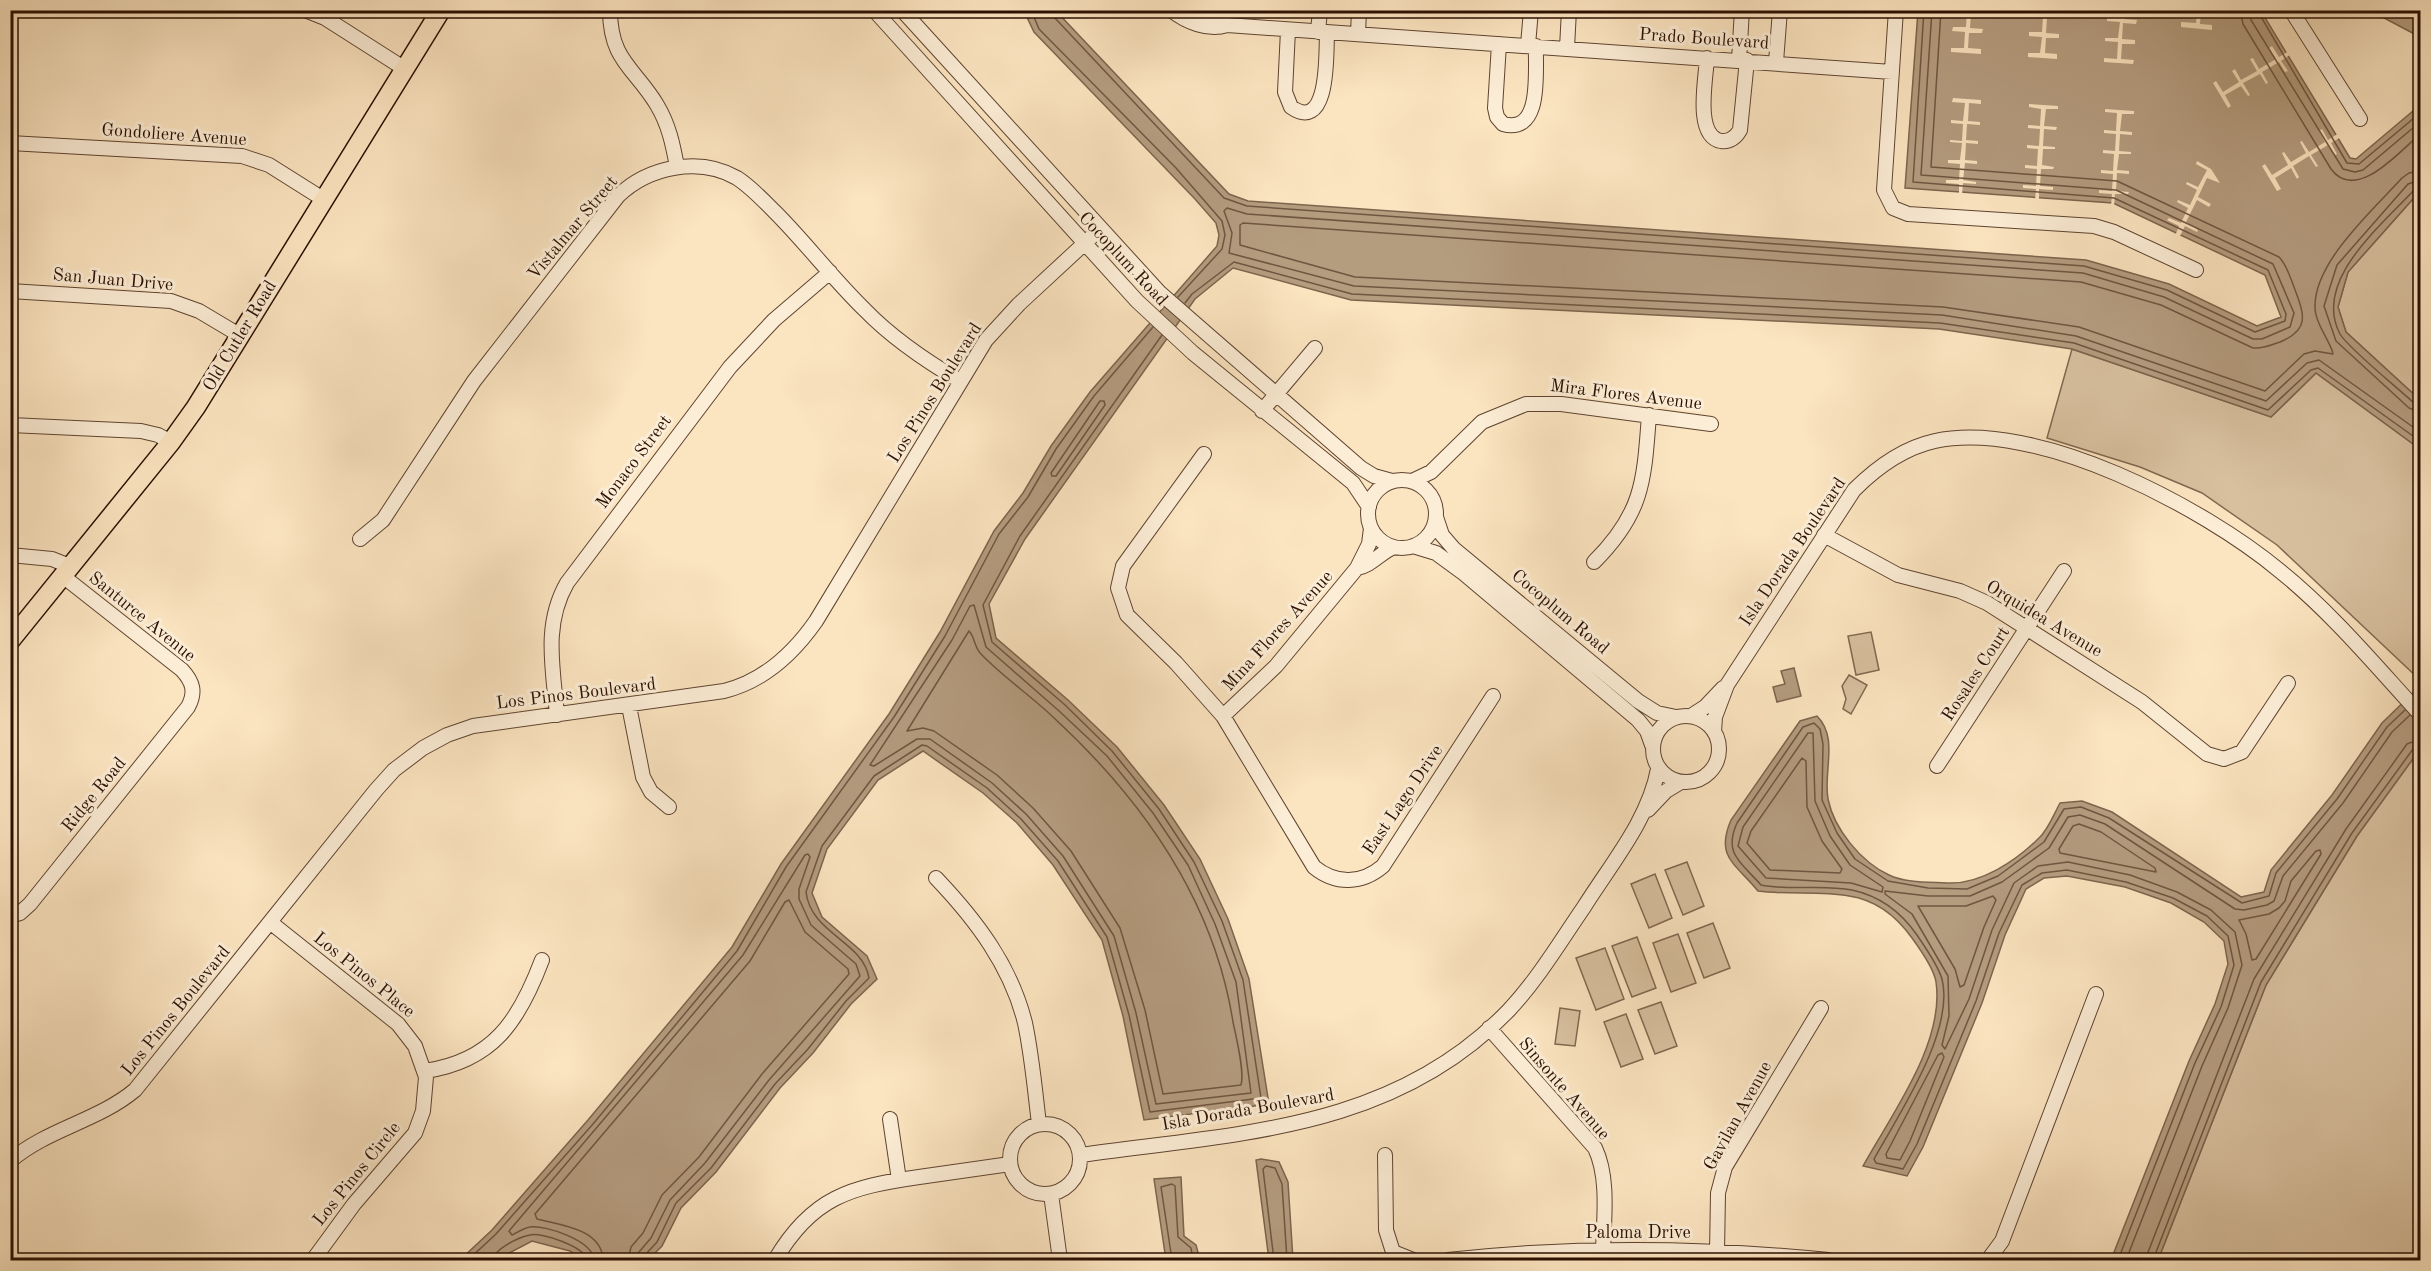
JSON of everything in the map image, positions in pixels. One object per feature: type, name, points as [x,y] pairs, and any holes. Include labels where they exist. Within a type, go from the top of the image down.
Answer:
[{"type":"main road","name":"Old Cutler Road","points":[[10,641],[171,442],[241,336],[441,10]]},
{"type":"street","points":[[305,10],[325,18],[405,69]]},
{"type":"street","points":[[610,10],[612,33],[620,57],[652,97],[663,116],[672,140],[677,167]]},
{"type":"street","name":"Cocoplum Road","points":[[874,10],[1137,302],[1172,336],[1353,483],[1369,507],[1371,528]]},
{"type":"street","name":"Cocoplum Road","points":[[902,10],[1100,229],[1189,321],[1361,468],[1374,476],[1392,481],[1412,481]]},
{"type":"street","name":"Prado Boulevard","points":[[1171,10],[1192,23],[1219,28],[1227,25],[1892,72]]},
{"type":"street","name":"Prado Boulevard","points":[[1197,10],[1222,20],[1227,25]]},
{"type":"street","points":[[1288,30],[1285,96],[1291,107],[1304,111],[1314,109],[1322,99],[1323,32],[1320,10]]},
{"type":"street","points":[[1358,34],[1359,10]]},
{"type":"street","points":[[1499,44],[1495,113],[1503,124],[1513,126],[1523,123],[1531,113],[1531,10]]},
{"type":"street","points":[[1567,48],[1569,10]]},
{"type":"street","points":[[1707,58],[1704,125],[1710,135],[1721,141],[1730,140],[1740,130],[1743,60],[1742,10]]},
{"type":"street","points":[[1776,62],[1780,10]]},
{"type":"street","points":[[1896,10],[1884,190],[1888,202],[1898,211],[1908,214],[2094,226],[2114,232],[2196,270]]},
{"type":"street","points":[[2291,10],[2360,119]]},
{"type":"street","name":"Gondoliere Avenue","points":[[10,143],[242,156],[269,165],[323,199]]},
{"type":"street","name":"Vistalmar Street","points":[[360,539],[383,520],[474,381],[618,196],[641,179],[677,167],[714,170],[744,183],[887,331],[919,356],[960,381]]},
{"type":"street","name":"Los Pinos Boulevard","points":[[10,1161],[33,1144],[112,1106],[135,1090],[376,790],[405,761],[435,741],[473,726],[738,688],[758,679],[786,657],[820,615],[986,340],[1008,314],[1100,229]]},
{"type":"street","name":"Monaco Street","points":[[557,714],[551,634],[556,607],[567,583],[730,367],[774,320],[830,272]]},
{"type":"street","name":"San Juan Drive","points":[[10,291],[171,301],[199,312],[241,336]]},
{"type":"street","points":[[1262,411],[1315,348]]},
{"type":"street","name":"Mira Flores Avenue","points":[[1448,458],[1482,422],[1519,406],[1550,403],[1711,424]]},
{"type":"street","points":[[1594,562],[1622,531],[1636,505],[1643,477],[1649,415]]},
{"type":"street","points":[[10,425],[141,431],[158,435],[171,442]]},
{"type":"street","name":"Isla Dorada Boulevard","points":[[1691,716],[1705,707],[1727,685],[1854,490],[1883,464],[1907,450],[1935,441],[1960,438],[1996,439],[2028,445],[2128,479],[2225,530],[2306,594],[2421,714]]},
{"type":"street","name":"East Lago Drive","points":[[1204,454],[1123,566],[1119,577],[1119,594],[1130,620],[1176,663],[1223,716],[1310,861],[1319,871],[1333,878],[1354,880],[1376,872],[1389,858],[1493,696]]},
{"type":"street","points":[[1412,481],[1427,476],[1448,458]]},
{"type":"street","points":[[1434,501],[1435,486],[1448,458]]},
{"type":"street","points":[[1369,507],[1377,491],[1392,481]]},
{"type":"street","points":[[1412,481],[1429,492],[1434,501]]},
{"type":"street","name":"Cocoplum Road","points":[[1434,501],[1442,535],[1454,549],[1638,701],[1657,712],[1676,717]]},
{"type":"street","points":[[1413,546],[1429,535],[1436,517]]},
{"type":"street","points":[[1371,528],[1377,537],[1395,547]]},
{"type":"street","points":[[1357,568],[1369,544],[1371,528]]},
{"type":"street","name":"Orquidea Avenue","points":[[1824,535],[1898,575],[1978,598],[2142,702],[2200,750],[2213,756],[2230,758],[2246,747],[2288,683]]},
{"type":"street","name":"Cocoplum Road","points":[[1395,547],[1413,546],[1436,553],[1462,572],[1638,720],[1647,731],[1652,745]]},
{"type":"street","points":[[1357,568],[1366,567],[1381,553],[1395,547]]},
{"type":"street","name":"Santurce Avenue","points":[[10,555],[52,559],[182,670],[194,688]]},
{"type":"street","name":"Mina Flores Avenue","points":[[1223,716],[1276,666],[1357,568]]},
{"type":"street","name":"Rosales Court","points":[[1937,766],[2064,571]]},
{"type":"street","name":"Isla Dorada Boulevard","points":[[1714,732],[1715,717],[1727,685]]},
{"type":"street","name":"Ridge Road","points":[[11,916],[20,913],[30,904],[188,706],[194,688]]},
{"type":"street","points":[[629,705],[643,777],[651,792],[669,807]]},
{"type":"street","points":[[1691,716],[1700,719],[1714,732],[1719,753],[1710,772],[1692,782],[1672,780],[1658,769],[1652,745],[1660,728],[1676,717],[1691,716]]},
{"type":"street","name":"Isla Dorada Boulevard","points":[[1081,1155],[1262,1130],[1349,1110],[1389,1095],[1425,1076],[1489,1029],[1517,1001],[1544,966],[1646,810],[1658,769]]},
{"type":"street","name":"Isla Dorada Boulevard","points":[[1646,810],[1652,808],[1666,791],[1681,782]]},
{"type":"street","points":[[936,878],[987,938],[1011,984],[1025,1022],[1039,1124]]},
{"type":"street","name":"Los Pinos Place","points":[[270,922],[398,1024],[415,1046],[425,1071]]},
{"type":"street","points":[[425,1071],[463,1062],[491,1046],[526,1001],[543,960]]},
{"type":"street","points":[[1988,1260],[2002,1241],[2096,994]]},
{"type":"street","name":"Gavilan Avenue","points":[[1717,1252],[1718,1193],[1725,1167],[1821,1008]]},
{"type":"street","name":"Sinsonte Avenue","points":[[1489,1029],[1595,1148],[1600,1163],[1603,1189],[1604,1250]]},
{"type":"street","name":"Los Pinos Circle","points":[[313,1260],[354,1204],[415,1133],[424,1106],[425,1071]]},
{"type":"street","points":[[890,1119],[899,1180]]},
{"type":"street","points":[[1039,1124],[1051,1124],[1071,1135],[1081,1155],[1074,1180],[1059,1192],[1051,1194],[1028,1190],[1019,1183],[1010,1164],[1014,1142],[1029,1127],[1039,1124]]},
{"type":"street","points":[[1385,1155],[1387,1239],[1393,1252],[1413,1260]]},
{"type":"street","points":[[775,1260],[802,1221],[827,1201],[862,1186],[1010,1164]]},
{"type":"street","points":[[1051,1194],[1060,1260]]},
{"type":"street","name":"Paloma Drive","points":[[1448,1260],[1604,1250],[1717,1252],[1827,1260]]},
{"type":"shaded area","points":[[2420,191],[2420,400],[2346,332],[2338,307],[2348,272]]},
{"type":"shaded area","points":[[2072,349],[2271,417],[2316,373],[2420,449],[2420,680],[2277,545],[2202,493],[2140,467],[2047,438]]},
{"type":"shaded area","points":[[1871,632],[1879,670],[1856,675],[1848,636]]},
{"type":"shaded area","points":[[1849,675],[1867,685],[1851,714],[1843,709],[1846,699],[1842,686]]},
{"type":"shaded area","points":[[2420,749],[2420,1260],[2158,1260],[2266,985],[2357,836]]},
{"type":"shaded area","points":[[1687,862],[1704,906],[1683,915],[1665,870]]},
{"type":"shaded area","points":[[1655,874],[1672,918],[1649,928],[1631,884]]},
{"type":"shaded area","points":[[1713,923],[1730,968],[1704,978],[1687,933]]},
{"type":"shaded area","points":[[1678,934],[1696,983],[1671,992],[1653,943]]},
{"type":"shaded area","points":[[1637,937],[1656,988],[1632,997],[1612,946]]},
{"type":"shaded area","points":[[1605,948],[1624,999],[1596,1010],[1576,958]]},
{"type":"shaded area","points":[[1661,1002],[1677,1046],[1655,1054],[1638,1010]]},
{"type":"shaded area","points":[[1560,1008],[1580,1011],[1575,1046],[1555,1044]]},
{"type":"shaded area","points":[[1626,1014],[1643,1059],[1621,1067],[1604,1022]]},
{"type":"water","points":[[1024,11],[1056,11],[1229,194],[1248,201],[2086,260],[2169,284],[2257,326],[2281,317],[2265,275],[2113,203],[1905,188],[1918,11],[2261,11],[2350,158],[2356,159],[2420,105],[2420,191],[2348,272],[2338,307],[2346,332],[2420,400],[2420,449],[2316,373],[2271,417],[2072,349],[1939,329],[1351,300],[1233,268],[1195,299],[1025,539],[989,604],[996,638],[1068,700],[1117,747],[1164,805],[1200,859],[1228,919],[1249,979],[1269,1104],[1144,1120],[1123,1016],[1102,940],[1053,865],[1017,823],[983,793],[923,751],[878,780],[827,849],[812,893],[822,917],[867,956],[877,979],[851,1004],[813,1053],[780,1088],[716,1172],[681,1208],[662,1246],[648,1260],[584,1260],[570,1251],[532,1241],[496,1260],[460,1260],[492,1230],[588,1120],[732,947],[781,864],[889,714],[940,632],[994,531],[1023,493],[1051,446],[1090,392],[1217,246],[1219,235],[1216,223],[1034,32]]},
{"type":"water","points":[[2371,11],[2420,11],[2420,37]]},
{"type":"water","points":[[1794,668],[1801,696],[1777,702],[1773,687],[1785,684],[1781,671]]},
{"type":"water","points":[[2420,686],[2420,749],[2357,836],[2266,985],[2158,1260],[2111,1260],[2189,1061],[2215,1004],[2228,964],[2224,941],[2204,922],[2171,903],[2125,887],[2067,876],[2044,878],[2026,889],[2005,935],[1982,1003],[1923,1147],[1907,1176],[1863,1166],[1901,1101],[1924,1054],[1937,1005],[1936,982],[1933,971],[1906,930],[1877,906],[1859,898],[1838,895],[1758,891],[1730,859],[1725,843],[1731,820],[1800,721],[1817,716],[1824,725],[1829,745],[1828,799],[1836,822],[1850,843],[1868,862],[1895,878],[1918,882],[1959,883],[1985,876],[2020,855],[2039,838],[2060,803],[2082,801],[2112,812],[2241,897],[2264,892],[2271,870],[2332,795],[2382,723]]},
{"type":"water","points":[[1256,1160],[1279,1162],[1288,1182],[1293,1260],[1269,1260]]},
{"type":"water","points":[[1181,1177],[1184,1236],[1196,1245],[1200,1260],[1166,1260],[1154,1179]]},
{"type":"pier","points":[[1967,11],[1984,11],[1984,13],[1971,13],[1970,28],[1983,29],[1982,33],[1969,33],[1968,48],[1981,49],[1981,54],[1951,52],[1951,48],[1964,48],[1965,32],[1952,31],[1953,27],[1966,27]]},
{"type":"pier","points":[[2044,11],[2061,14],[2060,18],[2047,18],[2046,33],[2059,34],[2059,38],[2046,38],[2045,53],[2057,54],[2057,59],[2028,57],[2028,53],[2040,53],[2042,37],[2029,36],[2029,32],[2042,32],[2043,16],[2031,15],[2031,12],[2043,13]]},
{"type":"pier","points":[[2120,11],[2124,11],[2124,19],[2137,20],[2136,24],[2123,23],[2122,39],[2135,40],[2135,44],[2122,44],[2121,59],[2134,60],[2133,64],[2104,62],[2104,58],[2117,59],[2118,42],[2105,41],[2105,38],[2118,38],[2120,22],[2107,21],[2107,18],[2120,18]]},
{"type":"pier","points":[[2197,11],[2201,11],[2200,24],[2212,25],[2212,30],[2181,27],[2181,22],[2196,23]]},
{"type":"pier","points":[[2272,46],[2279,57],[2289,51],[2291,54],[2281,61],[2288,71],[2285,72],[2279,62],[2262,72],[2268,83],[2266,84],[2260,74],[2243,83],[2250,95],[2248,96],[2241,86],[2225,95],[2231,106],[2228,108],[2213,83],[2216,81],[2223,92],[2239,82],[2232,71],[2235,69],[2241,80],[2257,71],[2250,59],[2253,58],[2259,69],[2276,59],[2269,48]]},
{"type":"pier","points":[[1953,98],[1981,100],[1981,104],[1969,103],[1968,121],[1980,122],[1980,125],[1967,124],[1966,140],[1978,141],[1978,144],[1966,143],[1965,160],[1977,161],[1977,164],[1965,163],[1963,180],[1976,182],[1976,184],[1963,183],[1962,195],[1959,195],[1959,184],[1946,183],[1946,180],[1959,180],[1960,164],[1948,163],[1948,160],[1960,160],[1962,143],[1950,142],[1950,140],[1962,141],[1963,124],[1951,123],[1951,120],[1963,121],[1965,103],[1952,102]]},
{"type":"pier","points":[[2029,104],[2058,106],[2058,109],[2046,109],[2044,126],[2057,127],[2056,130],[2044,129],[2043,146],[2055,147],[2055,149],[2043,149],[2042,165],[2054,167],[2053,169],[2041,169],[2040,186],[2053,187],[2053,190],[2039,189],[2039,201],[2035,201],[2036,189],[2023,188],[2023,185],[2036,186],[2037,169],[2025,168],[2025,165],[2037,166],[2038,149],[2027,148],[2027,145],[2039,146],[2040,129],[2028,128],[2028,125],[2040,126],[2041,109],[2029,107]]},
{"type":"pier","points":[[2105,109],[2134,111],[2134,114],[2122,114],[2120,131],[2132,132],[2132,135],[2120,134],[2119,151],[2131,152],[2131,154],[2119,154],[2117,170],[2129,171],[2129,174],[2117,173],[2116,191],[2129,192],[2128,194],[2115,194],[2114,207],[2111,206],[2112,194],[2099,193],[2099,190],[2112,191],[2113,174],[2101,173],[2101,170],[2113,171],[2114,154],[2103,153],[2103,150],[2115,151],[2116,134],[2104,133],[2104,130],[2116,131],[2117,113],[2105,112]]},
{"type":"pier","points":[[2322,129],[2328,140],[2339,133],[2341,137],[2331,143],[2337,154],[2335,155],[2328,145],[2311,155],[2318,166],[2316,167],[2309,156],[2293,166],[2299,177],[2297,179],[2291,168],[2275,178],[2281,189],[2277,191],[2262,166],[2265,164],[2272,175],[2288,165],[2282,153],[2284,152],[2291,162],[2306,153],[2300,142],[2302,141],[2309,152],[2325,142],[2319,131]]},
{"type":"pier","points":[[2197,161],[2211,169],[2220,183],[2207,178],[2198,197],[2211,204],[2209,207],[2197,200],[2186,222],[2198,230],[2197,232],[2185,226],[2179,238],[2175,236],[2179,226],[2167,220],[2169,218],[2181,223],[2188,208],[2177,202],[2178,200],[2190,205],[2197,190],[2186,184],[2187,182],[2198,187],[2207,170],[2196,164]]}]
